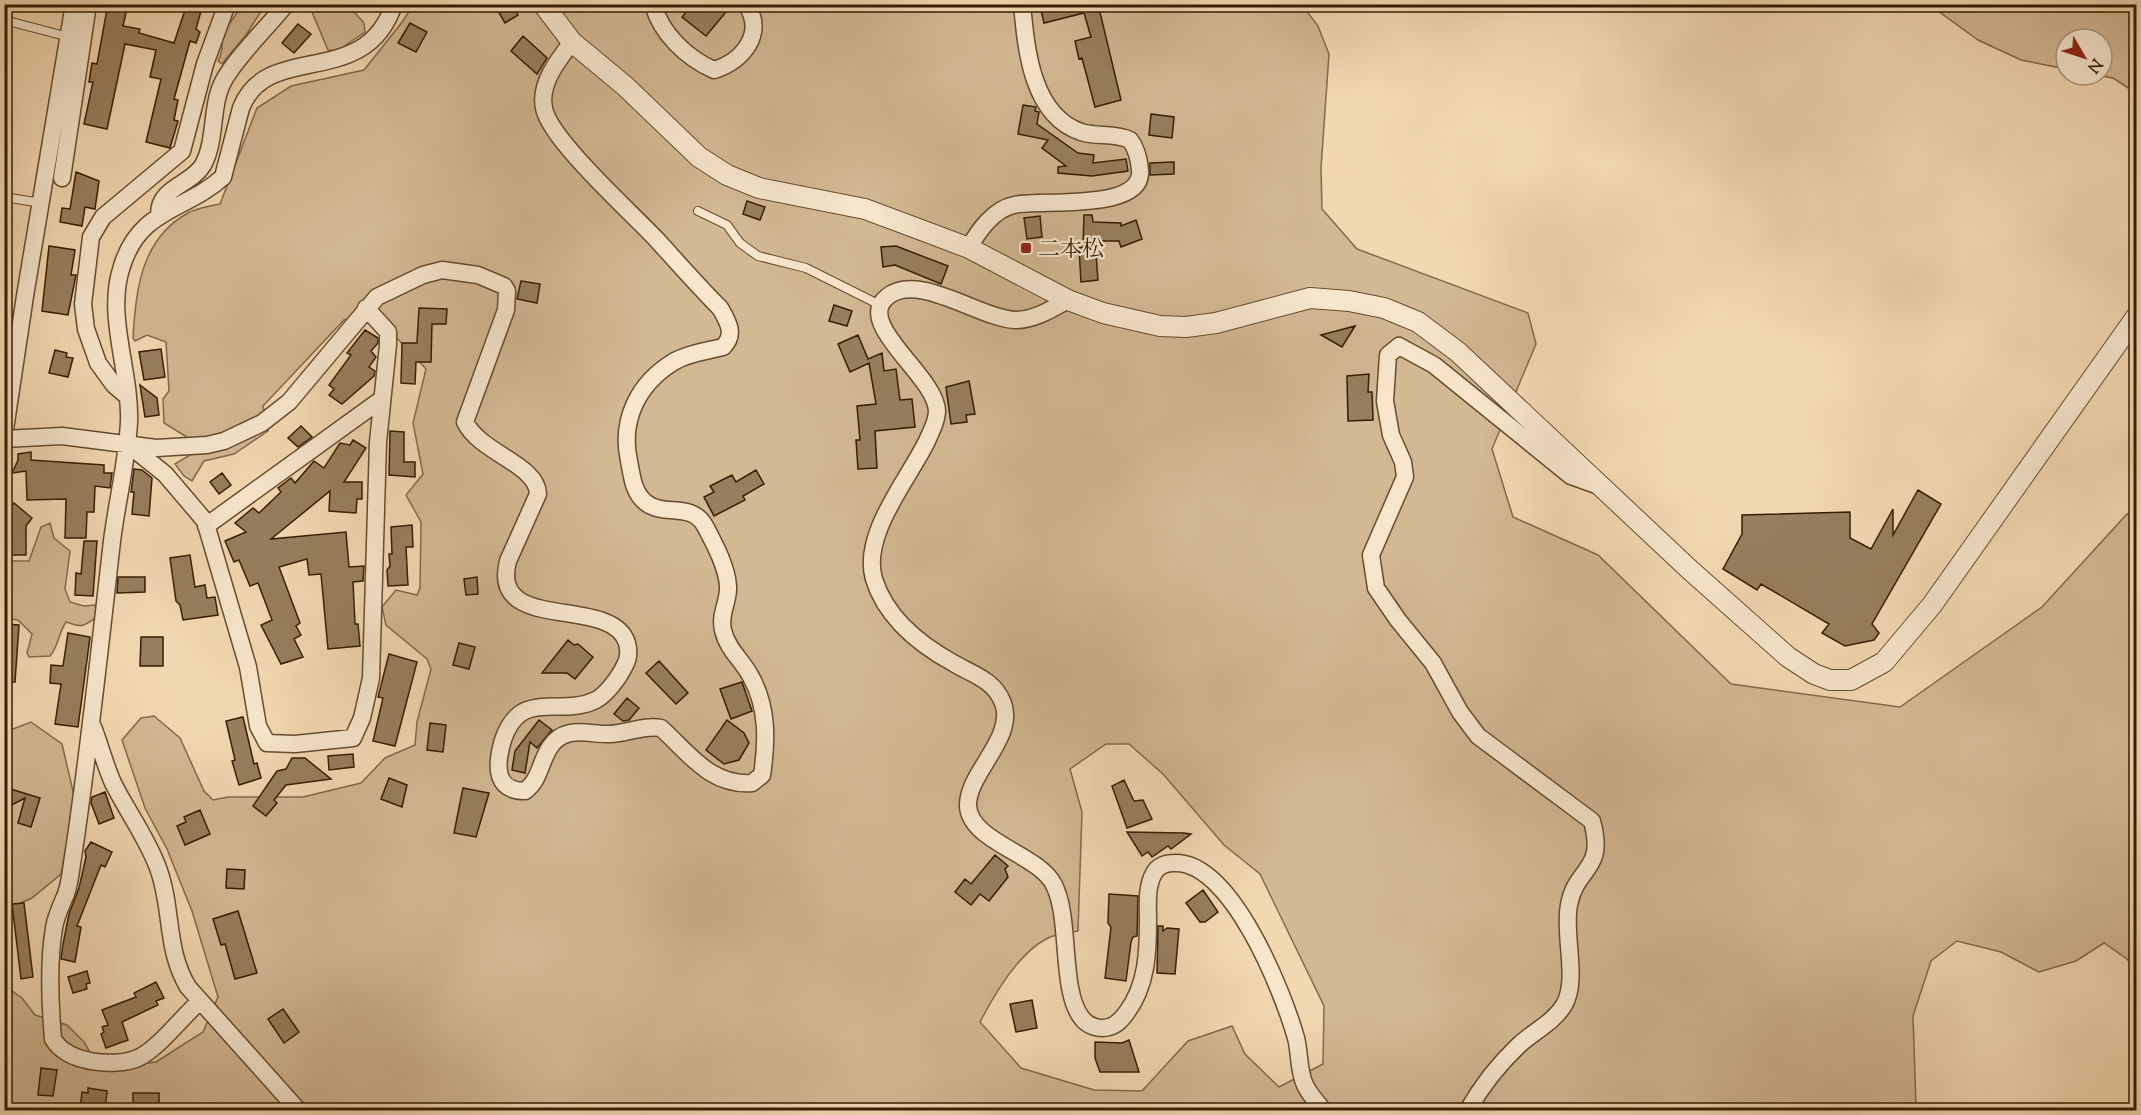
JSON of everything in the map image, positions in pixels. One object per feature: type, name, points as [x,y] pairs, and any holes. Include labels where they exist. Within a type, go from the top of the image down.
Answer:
[{"type":"street","points":[[74,4],[4,437],[62,436],[156,448],[207,445],[241,434],[261,423],[289,402],[377,297],[401,285],[442,270],[478,275],[504,286],[508,299],[506,310],[465,422],[470,433],[486,447],[527,473],[538,487],[538,494],[508,561],[505,572],[508,590],[519,600],[534,607],[612,624],[623,633],[629,653],[626,664],[614,682],[597,700],[536,706],[522,712],[514,719],[502,743],[499,770],[502,782],[512,790],[525,791],[536,780],[551,745],[567,734],[588,730],[608,734],[650,726],[661,728],[714,776],[730,782],[752,783],[762,775],[766,733],[759,696],[751,676],[736,657],[723,634],[720,619],[728,587],[716,550],[697,515],[649,505],[636,493],[625,442],[627,418],[640,394],[675,361],[723,347],[731,335],[729,324],[720,308],[573,152],[548,122],[543,107],[544,92],[553,68],[572,42]]},
{"type":"street","points":[[62,178],[88,4]]},
{"type":"street","points":[[128,397],[114,385],[99,363],[86,329],[83,304],[91,237],[103,217],[182,151],[205,64],[227,4]]},
{"type":"street","points":[[159,214],[162,200],[166,195],[191,177],[204,163],[224,80],[286,4]]},
{"type":"street","points":[[200,1001],[138,1058],[90,1061],[74,1058],[59,1049],[53,1039],[53,931],[58,909],[67,892],[92,724],[113,535],[127,443],[128,397],[117,302],[117,283],[130,247],[159,214],[223,177],[241,108],[245,98],[259,81],[282,70],[346,58],[373,38],[394,4]]},
{"type":"street","points":[[543,4],[572,42],[625,86],[699,157],[727,175],[759,188],[865,209],[969,248],[1068,300],[1103,314],[1160,326],[1186,327],[1216,323],[1310,298],[1349,301],[1384,309],[1418,322],[1458,352],[1788,657],[1814,674],[1830,680],[1851,680],[1884,662],[1932,605],[2136,317]]},
{"type":"street","points":[[653,4],[657,18],[681,48],[703,65],[714,70],[736,60],[751,40],[754,18],[746,4]]},
{"type":"street","points":[[969,248],[976,234],[993,216],[1012,205],[1114,198],[1131,191],[1141,177],[1139,160],[1130,140],[1080,132],[1062,120],[1048,104],[1035,83],[1026,55],[1022,4]]},
{"type":"street","points":[[1068,300],[1042,314],[1017,320],[907,289],[886,298],[880,305],[877,315],[881,327],[924,380],[935,401],[937,416],[922,451],[875,538],[872,557],[873,576],[888,609],[900,624],[928,648],[993,686],[1002,699],[1005,714],[1003,730],[970,796],[969,810],[983,831],[1032,863],[1053,882],[1061,909],[1069,977],[1078,1012],[1091,1026],[1101,1028],[1114,1026],[1126,1014],[1139,990],[1147,960],[1148,898],[1154,873],[1158,867],[1169,863],[1191,865],[1214,881],[1249,925],[1296,1039],[1304,1082],[1323,1110]]},
{"type":"street","points":[[127,443],[165,474],[206,526],[248,667],[262,736],[267,743],[274,746],[352,738],[362,718],[371,678],[372,561],[388,332],[366,308]]},
{"type":"street","points":[[1468,1110],[1488,1080],[1511,1054],[1564,1006],[1570,987],[1566,924],[1569,902],[1598,849],[1592,821],[1478,736],[1460,712],[1433,663],[1398,620],[1376,588],[1371,555],[1405,477],[1402,462],[1391,435],[1385,401],[1388,355],[1399,346],[1434,365],[1571,476],[1603,488]]},
{"type":"street","points":[[206,526],[382,399]]},
{"type":"street","points":[[92,724],[113,782],[158,866],[164,886],[168,933],[178,972],[200,1001],[298,1110]]},
{"type":"lane","points":[[4,20],[69,37]]},
{"type":"lane","points":[[4,198],[41,203]]},
{"type":"lane","points":[[698,211],[726,225],[740,243],[758,256],[806,268],[880,305]]},
{"type":"shaded area","points":[[241,5],[265,5],[246,35],[222,64],[218,61],[223,36]]},
{"type":"shaded area","points":[[309,5],[348,5],[364,23],[365,32],[337,51],[328,50]]},
{"type":"shaded area","points":[[413,5],[1302,5],[1318,26],[1329,54],[1321,168],[1322,209],[1357,249],[1528,313],[1536,344],[1492,449],[1513,517],[1598,555],[1731,684],[1900,707],[2042,607],[2127,514],[2136,512],[2136,970],[2127,959],[2104,943],[2076,961],[2039,972],[2001,952],[1957,941],[1931,961],[1913,1016],[1916,1105],[1920,1110],[5,1110],[4,944],[5,986],[22,998],[35,1015],[67,1025],[84,1042],[100,1069],[156,1062],[203,1032],[218,997],[192,911],[167,849],[145,808],[122,740],[141,718],[154,716],[180,738],[204,791],[213,800],[228,797],[303,797],[361,783],[385,758],[415,745],[417,722],[431,669],[427,659],[386,625],[382,607],[396,590],[417,595],[420,588],[421,522],[406,495],[423,474],[413,423],[426,369],[395,336],[378,308],[344,320],[263,406],[268,431],[234,454],[204,461],[192,481],[184,476],[175,464],[195,452],[195,442],[164,423],[163,399],[169,391],[166,342],[147,335],[135,341],[133,338],[139,284],[151,251],[172,224],[188,213],[199,208],[220,204],[257,108],[291,86],[364,70]],"holes":[[[1106,744],[1129,744],[1163,774],[1224,845],[1260,874],[1324,1006],[1323,1064],[1279,1087],[1245,1054],[1232,1026],[1188,1041],[1142,1091],[1094,1090],[1021,1068],[980,1022],[1000,988],[1026,954],[1050,937],[1078,931],[1082,812],[1070,769]]]},
{"type":"shaded area","points":[[1930,5],[2136,5],[2136,93],[2114,79],[2114,27],[2054,27],[2054,67],[2021,60],[1978,40]]},
{"type":"shaded area","points":[[50,523],[54,538],[70,551],[65,589],[70,602],[84,606],[95,605],[98,617],[81,626],[66,622],[50,656],[29,657],[27,653],[32,634],[18,620],[5,618],[5,561],[29,561],[41,527]]},
{"type":"shaded area","points":[[31,722],[62,744],[75,800],[61,874],[32,898],[5,910],[5,732]]},
{"type":"building","points":[[108,4],[128,4],[123,26],[140,29],[139,33],[174,43],[187,4],[203,4],[196,29],[200,32],[196,43],[190,41],[174,99],[178,100],[174,120],[178,121],[170,148],[146,142],[161,79],[150,77],[156,50],[125,44],[107,129],[84,124],[93,82],[89,82],[92,63],[97,64]]},
{"type":"building","points":[[494,4],[512,4],[518,15],[505,23]]},
{"type":"building","points":[[692,4],[715,4],[725,13],[706,36],[682,17]]},
{"type":"building","points":[[1045,4],[1098,4],[1121,100],[1095,107],[1075,41],[1091,37],[1084,13],[1044,23],[1041,10],[1046,9]]},
{"type":"building","points":[[410,23],[427,32],[416,52],[398,43]]},
{"type":"building","points":[[298,24],[311,34],[294,53],[282,43]]},
{"type":"building","points":[[523,36],[547,58],[537,74],[511,51]]},
{"type":"building","points":[[1023,105],[1036,107],[1035,111],[1039,112],[1037,124],[1078,153],[1094,155],[1093,163],[1126,159],[1128,171],[1092,176],[1058,173],[1058,167],[1066,166],[1042,148],[1048,140],[1018,134]]},
{"type":"building","points":[[1151,114],[1174,117],[1172,138],[1149,135]]},
{"type":"building","points":[[1174,162],[1174,174],[1150,175],[1150,163]]},
{"type":"building","points":[[76,172],[99,181],[95,209],[85,207],[82,226],[60,222],[62,208],[70,209]]},
{"type":"building","points":[[747,201],[765,207],[760,220],[743,214]]},
{"type":"building","points":[[1084,215],[1092,215],[1093,222],[1121,223],[1121,226],[1136,220],[1142,239],[1121,247],[1119,241],[1095,241],[1098,280],[1081,282],[1079,248],[1083,247]]},
{"type":"building","points":[[1040,216],[1042,237],[1027,239],[1024,218]]},
{"type":"building","points":[[49,246],[75,250],[71,275],[76,275],[68,315],[42,311]]},
{"type":"building","points":[[896,246],[948,266],[941,284],[895,265],[883,267],[881,247]]},
{"type":"building","points":[[521,281],[540,284],[537,303],[517,299]]},
{"type":"building","points":[[834,305],[852,311],[847,326],[829,321]]},
{"type":"building","points":[[419,308],[447,309],[446,324],[432,324],[431,362],[416,362],[415,384],[401,383],[402,343],[417,343]]},
{"type":"building","points":[[1355,326],[1342,347],[1321,335]]},
{"type":"building","points":[[365,330],[378,338],[378,343],[371,351],[376,357],[369,367],[375,371],[374,376],[342,404],[329,395],[334,389],[329,385],[351,355],[347,353]]},
{"type":"building","points":[[858,335],[868,359],[882,353],[884,371],[896,369],[900,400],[912,399],[915,427],[875,431],[877,468],[858,469],[856,440],[860,440],[857,406],[876,404],[869,363],[850,372],[838,344]]},
{"type":"building","points":[[161,349],[165,377],[144,380],[139,352]]},
{"type":"building","points":[[55,350],[67,353],[66,357],[73,358],[68,377],[49,373]]},
{"type":"building","points":[[1369,374],[1368,392],[1372,392],[1373,420],[1348,421],[1347,376]]},
{"type":"building","points":[[969,381],[975,414],[966,415],[967,422],[951,424],[946,387]]},
{"type":"building","points":[[140,385],[157,398],[159,415],[145,417]]},
{"type":"building","points":[[301,426],[312,437],[298,447],[288,438]]},
{"type":"building","points":[[390,431],[404,432],[404,462],[415,462],[415,477],[389,475]]},
{"type":"building","points":[[353,440],[366,448],[344,482],[362,482],[362,499],[357,499],[356,513],[329,511],[330,491],[271,539],[346,532],[349,567],[364,566],[363,581],[353,582],[355,624],[358,624],[360,646],[328,649],[321,574],[309,575],[307,559],[279,567],[300,623],[296,626],[301,635],[294,639],[303,657],[281,664],[261,625],[272,620],[258,583],[250,586],[239,560],[234,562],[225,541],[246,532],[235,523],[253,508],[259,513],[281,492],[278,488],[291,478],[295,483],[314,461],[324,468],[340,443],[350,445]]},
{"type":"building","points":[[31,452],[31,460],[104,465],[104,473],[112,473],[110,488],[95,486],[94,512],[87,512],[86,538],[65,538],[66,499],[27,500],[26,471],[12,473],[18,460],[18,454]]},
{"type":"building","points":[[134,469],[142,470],[152,478],[149,516],[132,514],[134,492],[131,492]]},
{"type":"building","points":[[756,470],[764,484],[743,496],[745,500],[714,516],[704,497],[714,492],[710,486],[732,475],[736,482]]},
{"type":"building","points":[[222,473],[231,485],[219,494],[210,482]]},
{"type":"building","points":[[1918,490],[1941,504],[1872,624],[1879,633],[1874,640],[1845,646],[1822,633],[1829,624],[1761,584],[1757,590],[1723,569],[1742,534],[1742,515],[1850,512],[1850,538],[1871,549],[1893,509],[1893,535]]},
{"type":"building","points":[[14,503],[32,518],[26,526],[26,555],[4,555],[4,514]]},
{"type":"building","points":[[412,525],[413,547],[406,547],[408,585],[388,586],[389,554],[392,554],[391,527]]},
{"type":"building","points":[[84,541],[97,541],[93,596],[75,595],[76,573],[81,574]]},
{"type":"building","points":[[190,555],[195,587],[205,585],[207,598],[215,597],[218,615],[183,620],[180,605],[176,601],[170,558]]},
{"type":"building","points":[[118,577],[145,577],[145,592],[117,593]]},
{"type":"building","points":[[477,577],[478,594],[466,595],[464,579]]},
{"type":"building","points":[[4,624],[19,625],[15,682],[4,682]]},
{"type":"building","points":[[68,633],[90,637],[78,727],[55,724],[61,684],[50,683],[51,665],[63,666]]},
{"type":"building","points":[[141,637],[163,637],[163,666],[140,666]]},
{"type":"building","points":[[568,640],[574,645],[578,644],[593,657],[575,679],[567,673],[542,673]]},
{"type":"building","points":[[459,643],[475,647],[469,669],[453,665]]},
{"type":"building","points":[[389,654],[417,662],[395,746],[373,741],[383,698],[378,697]]},
{"type":"building","points":[[659,661],[688,693],[676,704],[646,673]]},
{"type":"building","points":[[742,682],[752,711],[731,719],[720,689]]},
{"type":"building","points":[[627,698],[639,708],[629,720],[623,721],[614,714]]},
{"type":"building","points":[[243,717],[254,764],[257,763],[261,778],[239,785],[232,761],[235,760],[226,721]]},
{"type":"building","points":[[539,720],[552,730],[537,748],[530,742],[525,773],[512,770],[515,751]]},
{"type":"building","points":[[727,720],[744,733],[749,743],[739,760],[724,764],[706,750]]},
{"type":"building","points":[[430,723],[446,725],[443,752],[427,750]]},
{"type":"building","points":[[353,754],[354,767],[329,770],[328,756]]},
{"type":"building","points":[[292,758],[305,758],[331,779],[286,785],[274,800],[277,803],[266,816],[253,806],[277,771],[286,769]]},
{"type":"building","points":[[389,778],[407,785],[402,807],[381,799]]},
{"type":"building","points":[[1124,780],[1134,801],[1143,800],[1152,819],[1127,828],[1112,786]]},
{"type":"building","points":[[4,787],[40,798],[31,827],[18,823],[25,798],[4,809]]},
{"type":"building","points":[[463,788],[489,793],[476,837],[454,833]]},
{"type":"building","points":[[105,792],[114,818],[99,824],[91,803],[92,797]]},
{"type":"building","points":[[200,810],[210,834],[185,845],[177,826],[186,822],[184,817]]},
{"type":"building","points":[[1127,832],[1191,834],[1171,849],[1168,846],[1152,857],[1148,852],[1142,856]]},
{"type":"building","points":[[91,842],[112,852],[105,867],[101,865],[77,926],[81,927],[75,962],[61,959],[63,944],[69,914],[79,888],[86,857],[85,851]]},
{"type":"building","points":[[995,855],[1008,866],[1005,869],[1008,877],[989,901],[980,894],[971,905],[955,892],[965,879],[971,884]]},
{"type":"building","points":[[227,869],[245,870],[244,889],[226,888]]},
{"type":"building","points":[[1203,890],[1218,912],[1205,922],[1200,922],[1186,903]]},
{"type":"building","points":[[1109,894],[1138,896],[1137,936],[1133,937],[1131,942],[1126,981],[1105,978],[1111,927],[1108,923]]},
{"type":"building","points":[[24,903],[33,977],[21,979],[12,904]]},
{"type":"building","points":[[238,911],[257,973],[235,979],[225,944],[221,945],[213,919]]},
{"type":"building","points":[[1158,926],[1163,926],[1163,931],[1167,928],[1179,929],[1175,974],[1157,973]]},
{"type":"building","points":[[87,971],[90,983],[86,984],[87,989],[73,993],[68,977]]},
{"type":"building","points":[[156,982],[164,998],[156,1001],[158,1005],[122,1022],[128,1040],[106,1048],[101,1034],[104,1032],[102,1027],[108,1025],[102,1010],[136,997],[134,993]]},
{"type":"building","points":[[1032,1000],[1037,1028],[1016,1032],[1010,1004]]},
{"type":"building","points":[[283,1009],[299,1032],[284,1043],[268,1019]]},
{"type":"building","points":[[1129,1040],[1139,1072],[1100,1072],[1095,1058],[1095,1042],[1122,1043]]},
{"type":"building","points":[[41,1068],[57,1070],[53,1096],[38,1095]]},
{"type":"building","points":[[88,1088],[107,1091],[105,1110],[80,1110],[82,1092],[88,1093]]},
{"type":"building","points":[[133,1093],[159,1093],[159,1110],[133,1110]]},
{"type":"place","name":"二本松","points":[[1026,248]]}]
